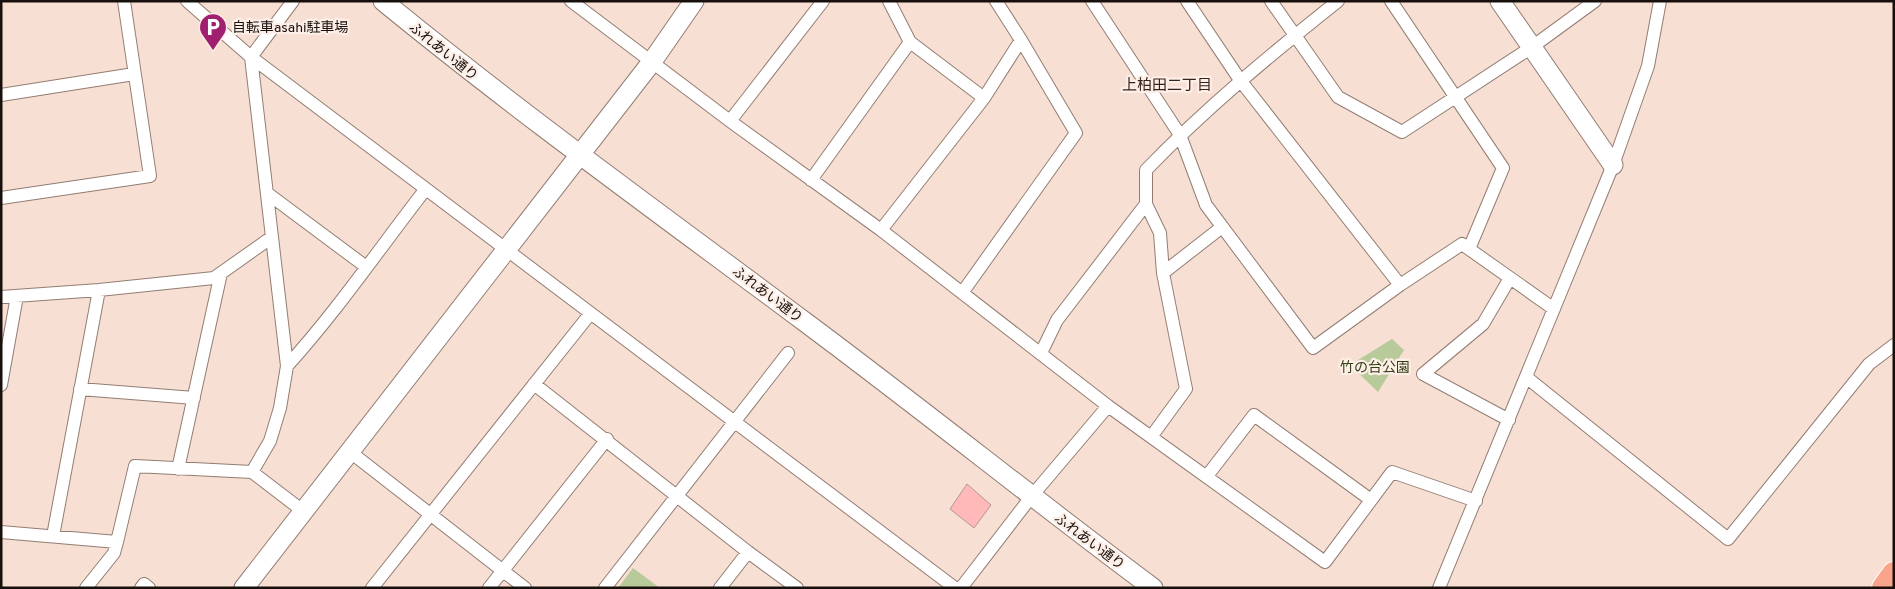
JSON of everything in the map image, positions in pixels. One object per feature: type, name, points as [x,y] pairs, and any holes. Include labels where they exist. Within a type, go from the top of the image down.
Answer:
[{"type":"highway","points":[[1884,588],[1894,574]]},
{"type":"street","points":[[1,198],[150,176],[124,1]]},
{"type":"street","points":[[187,1],[251,57],[425,190],[955,588]]},
{"type":"street","points":[[252,472],[270,441],[280,408],[287,366],[251,57],[293,1]]},
{"type":"street","name":"ふれあい通り","points":[[383,1],[471,73],[808,324],[1031,497],[1153,588]]},
{"type":"street","points":[[244,588],[504,249],[651,63],[694,1]]},
{"type":"street","points":[[730,121],[823,1]]},
{"type":"street","points":[[889,1],[910,42],[984,98]]},
{"type":"street","points":[[962,292],[1076,133],[996,1]]},
{"type":"street","points":[[1092,1],[1180,135],[1206,205],[1313,348],[1400,285],[1462,244],[1554,309]]},
{"type":"street","points":[[1187,1],[1240,80],[1315,173],[1400,285]]},
{"type":"street","points":[[1271,1],[1338,96],[1402,132],[1532,47],[1595,1]]},
{"type":"street","points":[[1152,437],[1186,389],[1163,273],[1160,233],[1146,204],[1146,170],[1180,135],[1240,80],[1338,1]]},
{"type":"street","points":[[1392,1],[1503,168],[1469,249]]},
{"type":"street","points":[[1500,1],[1613,165]]},
{"type":"street","points":[[1439,588],[1613,165],[1648,66],[1660,1]]},
{"type":"street","points":[[573,2],[651,63],[881,230],[1108,406],[1324,562],[1392,472],[1476,501]]},
{"type":"street","points":[[881,230],[984,98],[1021,40]]},
{"type":"street","points":[[811,180],[910,42]]},
{"type":"street","points":[[1,95],[134,74]]},
{"type":"street","points":[[287,366],[324,325],[365,266],[425,190]]},
{"type":"street","points":[[267,193],[365,266]]},
{"type":"street","points":[[1040,353],[1056,320],[1146,204]]},
{"type":"street","points":[[1163,273],[1222,227]]},
{"type":"street","points":[[1,297],[99,290],[214,278],[272,237]]},
{"type":"street","points":[[178,468],[221,273]]},
{"type":"street","points":[[1509,420],[1423,374],[1483,324],[1510,278]]},
{"type":"street","points":[[53,536],[99,290]]},
{"type":"street","points":[[1,385],[17,296]]},
{"type":"street","points":[[372,588],[590,314]]},
{"type":"street","points":[[1526,376],[1728,539],[1869,364],[1894,345]]},
{"type":"street","points":[[605,588],[788,353]]},
{"type":"street","points":[[534,384],[607,439],[748,552],[797,588]]},
{"type":"street","points":[[80,389],[194,398]]},
{"type":"street","points":[[961,588],[1031,497],[1108,406]]},
{"type":"street","points":[[1207,476],[1254,415],[1371,500]]},
{"type":"street","points":[[489,588],[607,439]]},
{"type":"street","points":[[349,451],[525,588]]},
{"type":"street","points":[[86,588],[114,553],[135,466],[252,472],[302,511]]},
{"type":"street","points":[[1,532],[117,542]]},
{"type":"street","points":[[720,588],[748,552]]},
{"type":"street","points":[[141,588],[144,584],[149,588]]},
{"type":"green space","name":"竹の台公園","points":[[1392,339],[1404,350],[1378,392],[1350,365]]},
{"type":"green space","points":[[633,568],[660,588],[618,588]]},
{"type":"building","points":[[967,484],[991,505],[974,528],[950,509]]},
{"type":"place","name":"自転車asahi駐車場","points":[[213,51]]},
{"type":"district","name":"上柏田二丁目","points":[[1167,85]]}]
